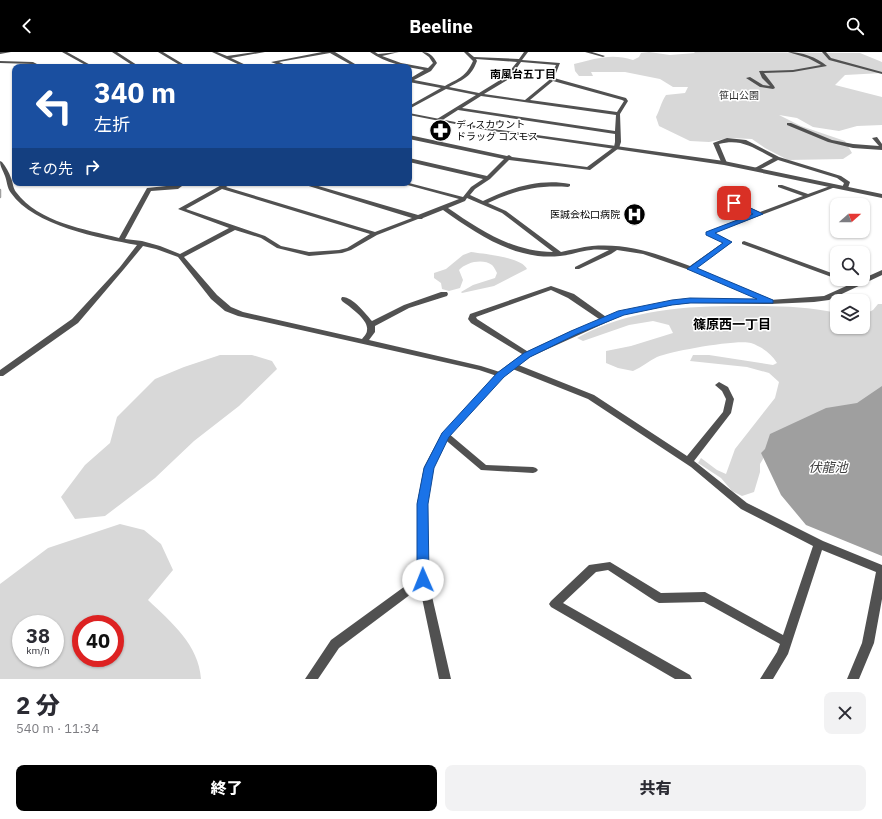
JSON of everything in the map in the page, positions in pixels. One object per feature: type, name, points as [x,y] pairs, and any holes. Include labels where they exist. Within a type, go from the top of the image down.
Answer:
[{"type":"street","points":[[0,53],[9,52]]},
{"type":"street","points":[[64,52],[86,64]]},
{"type":"street","points":[[114,52],[133,64]]},
{"type":"street","points":[[160,52],[181,64]]},
{"type":"street","points":[[214,52],[241,64]]},
{"type":"street","points":[[227,58],[262,52]]},
{"type":"street","points":[[279,64],[273,62],[329,52]]},
{"type":"street","points":[[332,52],[353,64]]},
{"type":"street","points":[[372,52],[400,64]]},
{"type":"street","points":[[377,55],[397,52]]},
{"type":"street","points":[[412,78],[429,70],[435,63],[431,56],[424,52]]},
{"type":"street","points":[[412,106],[466,76],[471,71],[475,61],[466,52]]},
{"type":"street","points":[[439,120],[482,95],[506,78],[526,52]]},
{"type":"street","points":[[587,52],[603,56]]},
{"type":"street","points":[[748,78],[762,86],[773,88],[772,84],[764,78],[761,72],[798,70],[825,66],[809,57],[790,52]]},
{"type":"street","points":[[824,52],[830,59],[882,73]]},
{"type":"street","points":[[473,58],[520,60],[559,64],[552,79],[543,89],[525,102]]},
{"type":"street","points":[[0,62],[36,64]]},
{"type":"street","points":[[412,66],[429,70]]},
{"type":"street","points":[[412,138],[508,157],[588,169],[616,148],[618,142],[618,114],[626,101],[624,99],[552,79]]},
{"type":"street","points":[[412,81],[525,102],[618,114]]},
{"type":"street","points":[[458,109],[618,133]]},
{"type":"street","points":[[412,115],[486,130],[724,163],[882,196]]},
{"type":"street","points":[[789,124],[830,141],[853,146],[882,147]]},
{"type":"street","points":[[875,138],[882,147]]},
{"type":"street","points":[[724,163],[716,143],[727,140],[747,142],[777,158],[840,177],[847,182],[845,188]]},
{"type":"street","points":[[375,234],[221,187],[181,209],[263,237],[279,247],[309,254],[340,252],[350,249],[375,234],[420,218],[466,197],[473,188],[488,178],[508,157]]},
{"type":"street","points":[[755,170],[777,158]]},
{"type":"street","points":[[412,161],[488,178]]},
{"type":"street","points":[[0,163],[7,175],[13,193],[34,212],[54,221],[121,240],[142,243],[167,250],[180,256],[214,297],[228,309],[240,314],[481,368],[500,375]]},
{"type":"street","points":[[484,204],[518,188],[549,183],[568,185]]},
{"type":"street","points":[[412,185],[466,197],[504,212],[560,254]]},
{"type":"street","points":[[121,240],[149,189],[179,186]]},
{"type":"street","points":[[312,186],[420,218]]},
{"type":"street","points":[[780,186],[808,196]]},
{"type":"street","points":[[691,269],[729,242],[709,233],[835,186]]},
{"type":"street","points":[[721,197],[759,214]]},
{"type":"street","points":[[444,208],[477,231],[510,247],[541,254],[560,254],[591,248],[616,248],[644,252],[691,269],[770,302]]},
{"type":"street","points":[[180,256],[235,227]]},
{"type":"street","points":[[0,374],[75,321],[142,243]]},
{"type":"street","points":[[744,243],[830,274]]},
{"type":"street","points":[[577,268],[609,253],[616,248]]},
{"type":"street","points":[[870,278],[882,272]]},
{"type":"street","points":[[445,679],[423,580],[422,504],[429,468],[445,435],[500,375],[527,355],[621,313],[672,302],[770,302],[814,300],[826,298],[853,286]]},
{"type":"street","points":[[527,355],[474,321],[472,318],[473,316],[551,288],[571,296],[605,320]]},
{"type":"street","points":[[371,325],[393,312],[444,294]]},
{"type":"street","points":[[345,299],[362,312],[371,325],[371,332],[364,342]]},
{"type":"street","points":[[513,366],[591,397],[688,462],[744,506],[819,544],[882,570],[868,643],[853,679]]},
{"type":"street","points":[[688,462],[727,413],[730,399],[725,389],[719,385]]},
{"type":"street","points":[[445,435],[484,468],[533,470]]},
{"type":"street","points":[[766,679],[782,654],[819,544]]},
{"type":"street","points":[[686,679],[555,604],[593,568],[610,566],[658,598],[705,597],[786,642]]},
{"type":"street","points":[[311,679],[335,644],[423,580]]},
{"type":"green space","name":"笹山公園","points":[[649,52],[670,55],[695,53],[694,52],[860,53],[882,62],[882,73],[845,75],[835,85],[882,97],[882,125],[857,126],[839,131],[813,127],[797,118],[779,115],[801,126],[845,141],[852,153],[843,159],[788,160],[765,148],[752,139],[730,138],[709,142],[690,141],[659,126],[656,117],[666,95],[685,93],[688,87],[673,87],[660,79],[625,72],[591,72],[593,76],[579,76],[575,71],[574,64],[610,57],[633,60],[639,57],[641,53]]},
{"type":"green space","points":[[471,252],[511,259],[524,265],[527,269],[494,286],[462,293],[461,292],[473,285],[495,278],[497,273],[492,265],[488,263],[479,261],[470,263],[459,270],[463,280],[460,288],[449,291],[442,289],[441,283],[434,278],[434,273],[446,269],[463,255]]},
{"type":"green space","points":[[878,304],[882,304],[882,393],[773,442],[760,464],[760,472],[754,492],[742,496],[732,491],[721,478],[698,463],[701,458],[717,470],[726,474],[735,449],[775,398],[779,382],[769,373],[747,367],[690,361],[693,355],[709,355],[773,365],[777,363],[769,353],[751,343],[744,342],[719,344],[689,349],[657,357],[633,371],[618,368],[606,363],[606,351],[631,346],[673,333],[669,325],[653,321],[629,325],[583,341],[577,338],[597,328],[637,315],[679,308],[721,306],[790,307],[830,312],[830,334],[870,334],[870,312]]},
{"type":"green space","points":[[220,355],[252,355],[272,361],[277,369],[239,406],[194,441],[155,478],[105,516],[75,519],[61,497],[85,465],[110,443],[117,417],[155,379],[184,367]]},
{"type":"green space","points":[[120,524],[144,530],[161,544],[173,570],[148,600],[166,617],[189,645],[195,655],[201,679],[0,679],[0,584],[48,548]]},
{"type":"water","name":"伏龍池","points":[[882,386],[882,556],[806,525],[781,495],[761,453],[765,449],[770,434],[826,408],[857,403]]},
{"type":"waterway","points":[[0,190],[0,197]]},
{"type":"place","name":"ディスカウント ドラッグ コスモス","points":[[441,130]]},
{"type":"place","name":"医誠会松口病院","points":[[635,214]]},
{"type":"district","name":"南風台五丁目","points":[[523,74]]},
{"type":"district","name":"篠原西一丁目","points":[[732,324]]},
{"type":"route","points":[[423,580],[422,504],[429,468],[445,435],[500,375],[527,355],[621,313],[672,302],[770,302],[691,269],[729,242],[709,233],[759,214],[734,203]]}]
